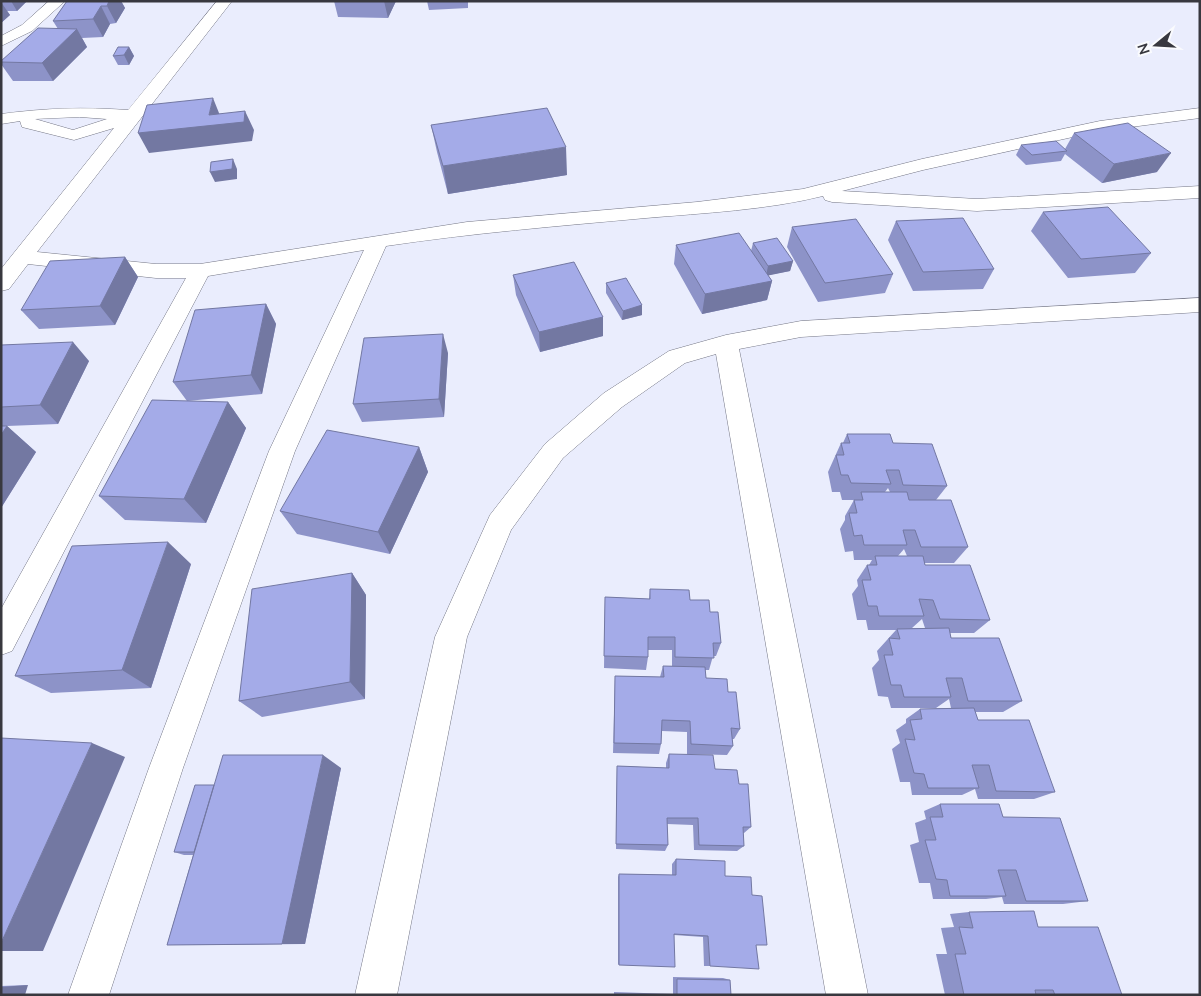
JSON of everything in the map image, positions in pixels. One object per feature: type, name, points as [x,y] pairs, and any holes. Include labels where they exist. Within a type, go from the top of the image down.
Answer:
[{"type":"street","points":[[1,42],[27,28],[58,1]]},
{"type":"street","points":[[1,284],[135,116],[169,68],[225,1]]},
{"type":"street","points":[[5,118],[45,113],[80,112],[135,116]]},
{"type":"street","points":[[22,257],[156,271],[200,271],[467,228],[696,208],[803,195],[922,165],[1100,126],[1200,113]]},
{"type":"street","points":[[5,118],[74,134],[135,116]]},
{"type":"street","points":[[74,134],[96,163]]},
{"type":"street","points":[[803,195],[977,204],[1049,202],[1200,192]]},
{"type":"street","points":[[88,995],[169,758],[282,452],[378,241]]},
{"type":"street","points":[[1,640],[200,271]]},
{"type":"street","points":[[376,995],[451,637],[500,523],[554,451],[613,400],[677,357],[726,343],[801,329],[1200,305]]},
{"type":"street","points":[[726,343],[847,995]]},
{"type":"building","points":[[67,1],[109,1],[107,6],[101,6],[93,19],[53,21]]},
{"type":"building","points":[[38,28],[77,29],[42,63],[1,62],[1,61]]},
{"type":"building","points":[[118,47],[129,47],[124,55],[113,56]]},
{"type":"building","points":[[213,98],[209,115],[245,111],[244,122],[138,133],[147,105]]},
{"type":"building","points":[[547,108],[566,147],[443,166],[431,125]]},
{"type":"building","points":[[1128,123],[1171,153],[1114,164],[1074,133]]},
{"type":"building","points":[[1056,141],[1067,151],[1032,155],[1021,145]]},
{"type":"building","points":[[233,159],[232,169],[210,172],[211,162]]},
{"type":"building","points":[[1108,207],[1151,253],[1081,259],[1043,212]]},
{"type":"building","points":[[963,218],[994,269],[923,272],[896,221]]},
{"type":"building","points":[[856,219],[893,274],[825,283],[792,227]]},
{"type":"building","points":[[739,233],[772,281],[705,294],[676,245]]},
{"type":"building","points":[[777,238],[793,261],[768,266],[753,243]]},
{"type":"building","points":[[125,257],[100,306],[21,310],[50,261]]},
{"type":"building","points":[[574,262],[603,317],[539,332],[513,275]]},
{"type":"building","points":[[626,278],[642,305],[623,311],[606,283]]},
{"type":"building","points":[[266,304],[251,375],[173,382],[195,310]]},
{"type":"building","points":[[443,334],[439,399],[353,404],[364,338]]},
{"type":"building","points":[[73,342],[40,405],[1,407],[1,345]]},
{"type":"building","points":[[152,400],[228,402],[184,499],[99,496]]},
{"type":"building","points":[[1,426],[7,426],[1,435]]},
{"type":"building","points":[[327,430],[419,447],[378,532],[280,511]]},
{"type":"building","points":[[847,434],[890,434],[893,443],[932,444],[947,486],[903,485],[899,470],[886,470],[891,484],[851,483],[848,475],[841,475],[836,455],[844,455],[841,443],[850,443]]},
{"type":"building","points":[[861,492],[907,492],[909,500],[951,500],[968,547],[921,547],[915,530],[903,530],[907,545],[864,545],[862,535],[854,536],[849,513],[857,513],[854,500],[863,500]]},
{"type":"building","points":[[168,542],[122,670],[15,676],[72,546]]},
{"type":"building","points":[[875,556],[923,556],[925,565],[970,565],[990,620],[940,619],[933,600],[919,599],[924,616],[879,616],[877,606],[868,606],[862,580],[871,580],[867,565],[877,565]]},
{"type":"building","points":[[352,573],[350,682],[239,701],[252,589]]},
{"type":"building","points":[[650,589],[689,590],[690,600],[709,600],[710,612],[718,612],[721,643],[713,643],[714,658],[675,657],[675,637],[648,637],[648,657],[604,656],[605,597],[650,599]]},
{"type":"building","points":[[949,628],[951,638],[999,638],[1022,701],[968,701],[962,678],[946,678],[951,697],[904,697],[901,685],[891,685],[884,655],[893,655],[889,638],[900,639],[897,629]]},
{"type":"building","points":[[663,666],[705,667],[706,678],[727,679],[728,692],[736,692],[740,729],[731,728],[733,746],[691,744],[690,721],[662,720],[661,744],[614,743],[615,676],[664,677]]},
{"type":"building","points":[[974,708],[978,720],[1029,720],[1055,792],[996,791],[989,765],[972,765],[979,788],[928,788],[924,774],[914,773],[905,739],[915,740],[910,720],[922,719],[920,709]]},
{"type":"building","points":[[1,738],[92,743],[1,943]]},
{"type":"building","points":[[669,754],[713,755],[715,769],[737,770],[739,784],[748,784],[751,827],[743,827],[744,846],[699,845],[698,818],[667,818],[668,845],[616,844],[617,766],[669,768]]},
{"type":"building","points":[[223,755],[323,755],[282,944],[167,945]]},
{"type":"building","points":[[195,785],[214,785],[194,852],[174,852]]},
{"type":"building","points":[[940,804],[999,804],[1003,817],[1060,818],[1088,901],[1026,901],[1016,870],[998,870],[1006,896],[950,896],[947,880],[936,879],[925,840],[936,840],[930,817],[943,817]]},
{"type":"building","points":[[676,859],[725,861],[725,876],[751,877],[752,895],[762,896],[767,945],[756,945],[759,969],[710,966],[708,936],[674,934],[675,967],[619,965],[619,874],[676,875]]},
{"type":"building","points":[[1034,911],[1038,927],[1098,927],[1122,995],[1055,995],[1053,990],[1035,990],[1036,995],[964,995],[955,954],[966,954],[959,927],[973,928],[969,912]]},
{"type":"building","points":[[677,979],[730,980],[731,995],[677,995]]}]
